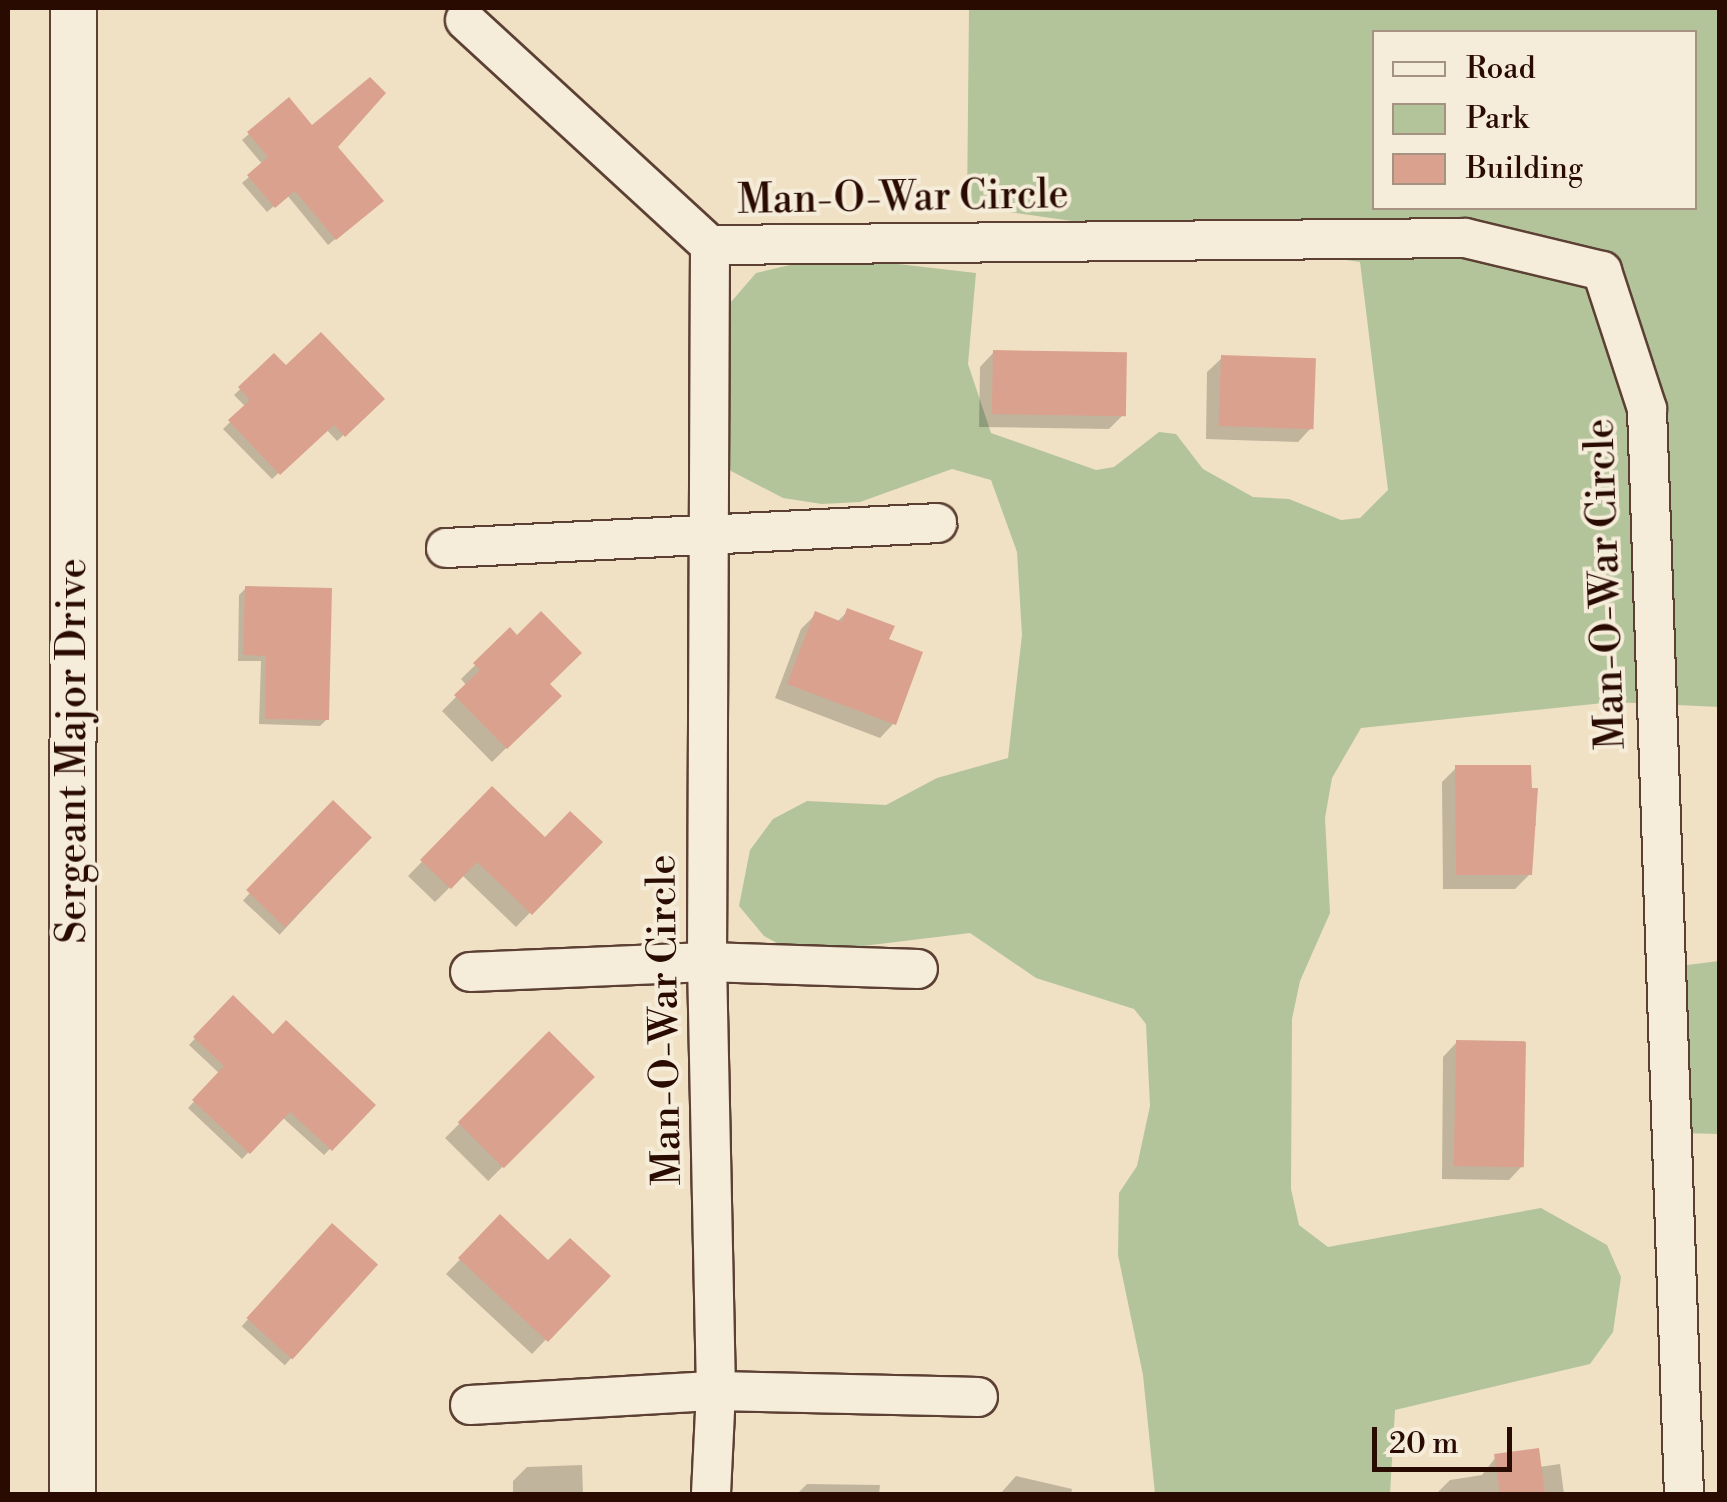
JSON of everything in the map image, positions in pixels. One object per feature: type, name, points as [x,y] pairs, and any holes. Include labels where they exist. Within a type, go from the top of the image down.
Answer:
[{"type":"street","name":"Sergeant Major Drive","points":[[72,1494],[74,8]]},
{"type":"street","name":"Man-O-War Circle","points":[[465,20],[710,245],[1465,238],[1602,271],[1647,409],[1684,1494]]},
{"type":"street","name":"Man-O-War Circle","points":[[710,245],[712,531],[707,962],[716,1391],[711,1494]]},
{"type":"street","points":[[446,548],[712,531],[936,523]]},
{"type":"street","points":[[470,972],[707,962],[918,969]]},
{"type":"street","points":[[470,1405],[716,1391],[978,1397]]},
{"type":"green space","points":[[969,8],[1719,8],[1719,707],[1613,702],[1361,728],[1332,778],[1325,818],[1330,913],[1300,981],[1292,1019],[1291,1189],[1299,1225],[1328,1247],[1541,1208],[1607,1245],[1621,1277],[1613,1332],[1590,1364],[1395,1410],[1390,1494],[1155,1494],[1143,1375],[1118,1255],[1119,1193],[1137,1166],[1150,1106],[1146,1024],[1134,1009],[1036,978],[970,933],[797,954],[764,936],[739,906],[750,850],[773,819],[807,801],[886,805],[937,778],[1008,758],[1022,635],[1017,552],[991,480],[952,469],[860,502],[822,504],[783,498],[731,471],[712,436],[709,397],[731,302],[756,273],[829,256],[976,273],[968,364],[991,433],[1096,470],[1114,467],[1159,432],[1176,434],[1203,469],[1253,497],[1289,499],[1341,520],[1360,518],[1388,490],[1360,262],[967,206]]},
{"type":"green space","points":[[1719,961],[1719,1134],[1681,1133],[1677,1002],[1687,965]]},
{"type":"building","points":[[370,77],[386,93],[338,147],[384,201],[336,240],[295,191],[275,208],[247,175],[268,157],[247,132],[289,97],[312,125]]},
{"type":"building","points":[[321,332],[385,399],[345,437],[334,425],[280,475],[228,420],[250,400],[238,387],[274,353],[286,365]]},
{"type":"building","points":[[993,350],[1127,352],[1126,416],[992,414]]},
{"type":"building","points":[[1221,355],[1316,358],[1313,429],[1219,426]]},
{"type":"building","points":[[245,586],[332,588],[329,720],[265,719],[266,656],[243,655]]},
{"type":"building","points":[[847,608],[895,626],[889,639],[923,652],[896,725],[787,684],[815,611],[842,622]]},
{"type":"building","points":[[541,611],[582,653],[550,684],[562,696],[507,749],[454,695],[480,670],[473,663],[510,627],[517,635]]},
{"type":"building","points":[[1455,765],[1531,765],[1532,788],[1538,788],[1532,875],[1456,875]]},
{"type":"building","points":[[492,786],[545,837],[570,811],[603,842],[532,915],[477,862],[451,889],[420,860]]},
{"type":"building","points":[[333,800],[372,838],[285,927],[246,890]]},
{"type":"building","points":[[233,995],[273,1034],[286,1020],[376,1105],[332,1151],[290,1112],[250,1154],[192,1100],[224,1066],[193,1037]]},
{"type":"building","points":[[549,1031],[595,1077],[504,1168],[458,1122]]},
{"type":"building","points":[[1456,1040],[1526,1041],[1524,1167],[1454,1166]]},
{"type":"building","points":[[500,1214],[548,1260],[570,1238],[611,1276],[548,1342],[458,1258]]},
{"type":"building","points":[[332,1223],[378,1264],[292,1360],[246,1318]]},
{"type":"building","points":[[1539,1448],[1545,1494],[1500,1494],[1494,1454]]}]
